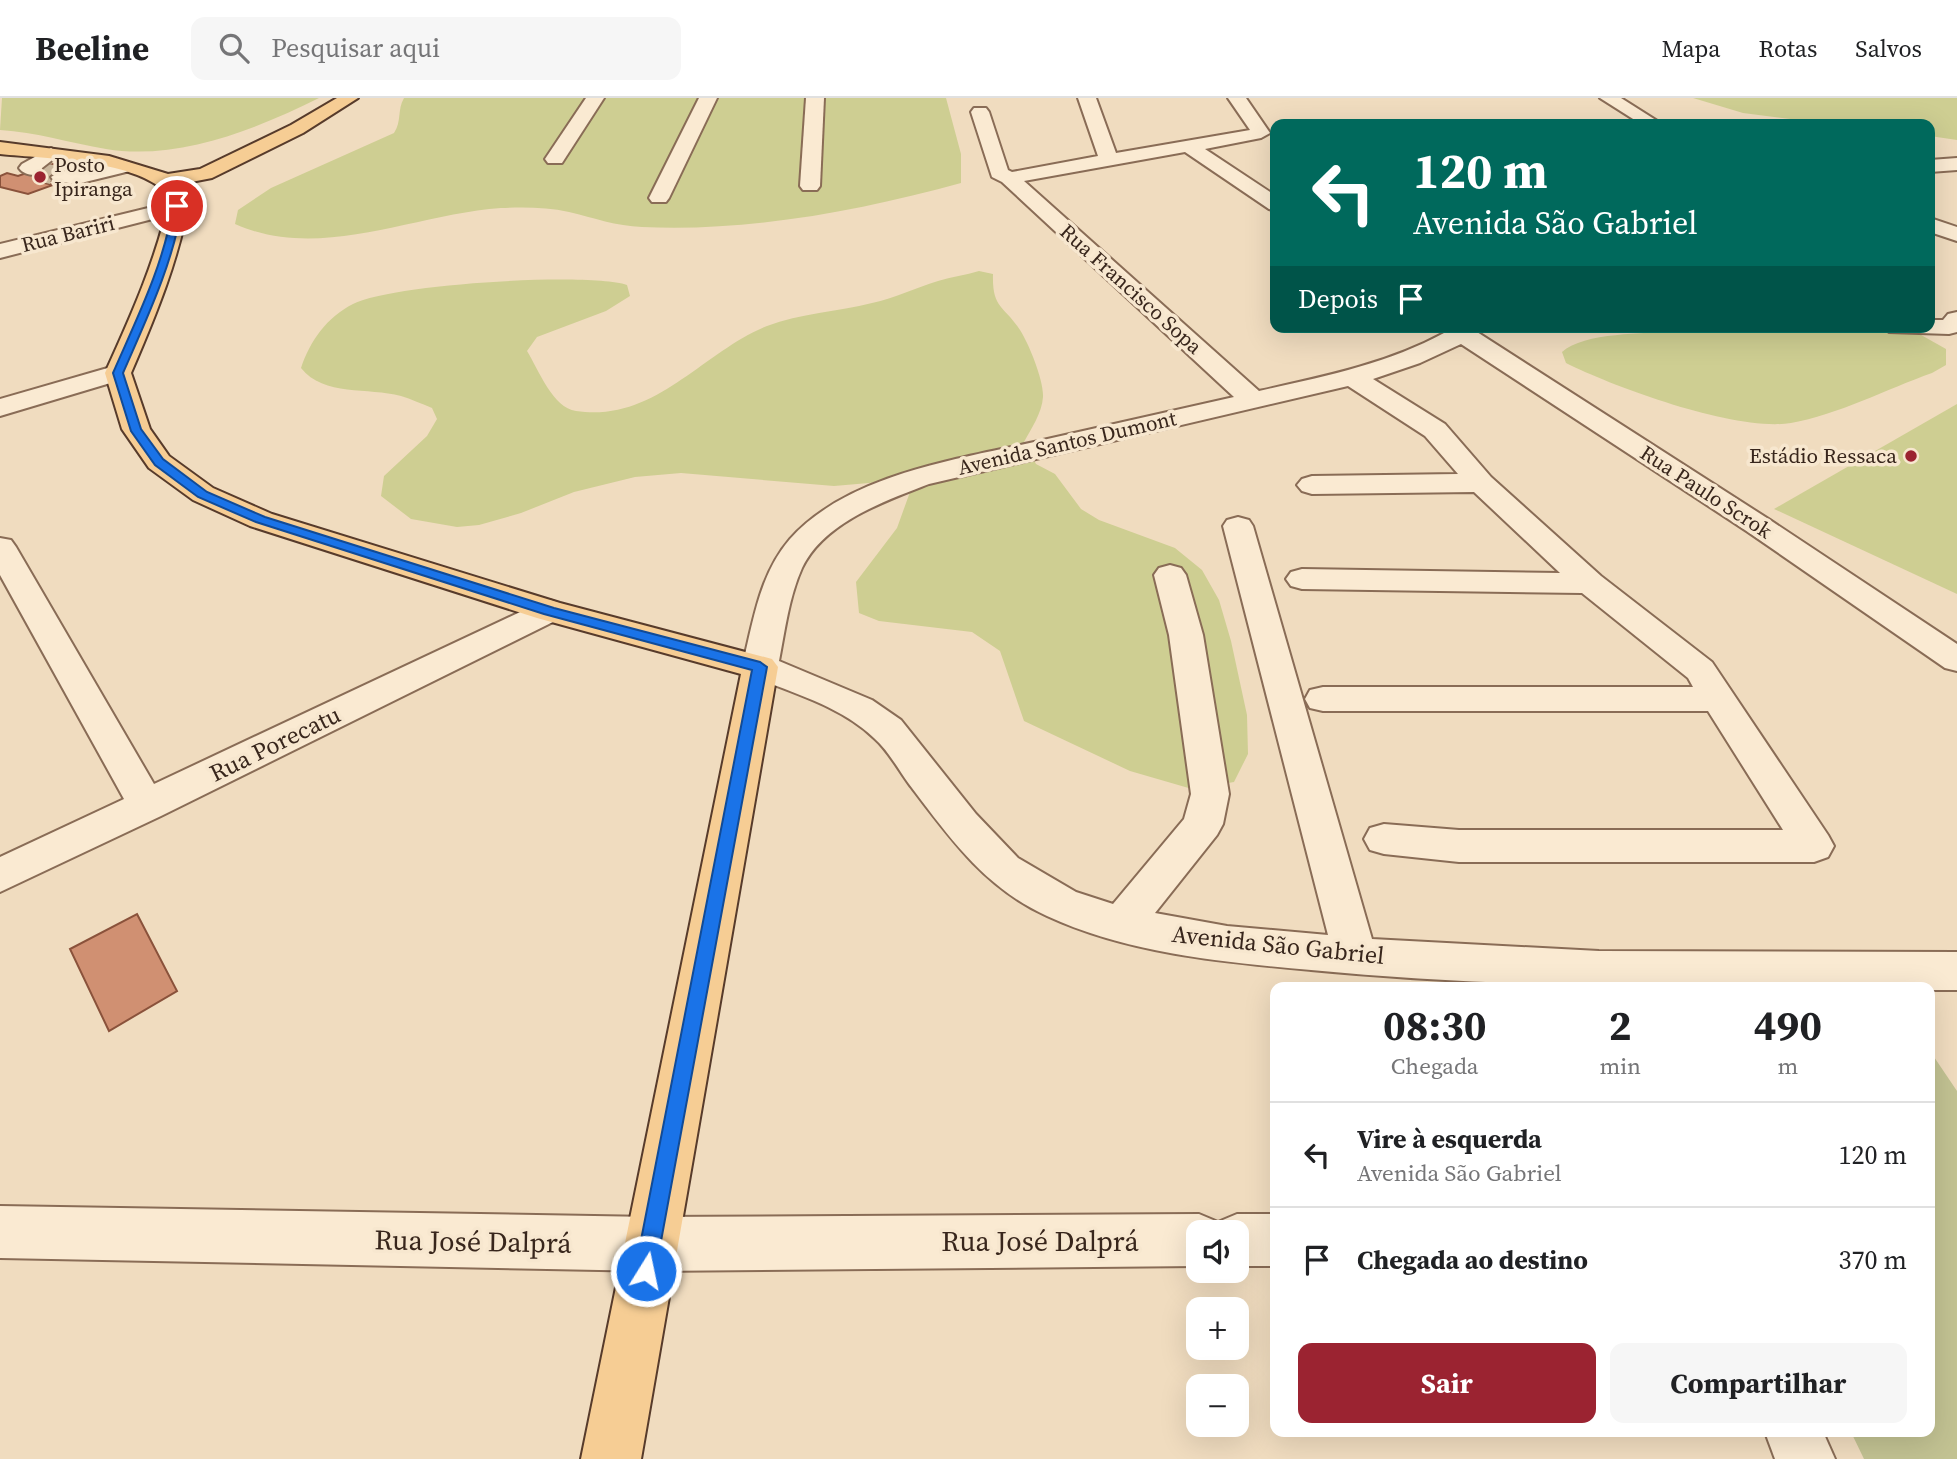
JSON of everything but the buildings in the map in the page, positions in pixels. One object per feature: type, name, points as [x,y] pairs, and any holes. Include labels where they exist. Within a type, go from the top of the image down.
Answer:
[{"type":"main road","points":[[118,373],[144,314],[158,199],[200,169],[297,129],[349,98]]},
{"type":"main road","points":[[0,148],[49,167],[158,199]]},
{"type":"main road","points":[[158,199],[200,169]]},
{"type":"main road","name":"Avenida São Gabriel","points":[[118,373],[135,429],[159,462],[203,494],[261,520],[549,611],[760,667]]},
{"type":"main road","points":[[611,1459],[760,667]]},
{"type":"street","points":[[555,159],[595,98]]},
{"type":"street","points":[[659,198],[708,98]]},
{"type":"street","points":[[810,186],[815,98]]},
{"type":"street","points":[[1087,98],[1108,158]]},
{"type":"street","points":[[1009,178],[1108,158],[1261,133],[1237,98]]},
{"type":"street","points":[[1609,98],[1645,119]]},
{"type":"street","name":"Rua Francisco Sopa","points":[[980,112],[999,173],[1009,178],[1253,400]]},
{"type":"street","points":[[1189,146],[1270,201]]},
{"type":"street","points":[[1935,166],[1957,164]]},
{"type":"street","name":"Rua Bariri","points":[[0,251],[158,199]]},
{"type":"street","points":[[1935,226],[1957,235]]},
{"type":"street","points":[[1935,327],[1949,327],[1957,319]]},
{"type":"street","name":"Avenida Santos Dumont","points":[[760,667],[778,586],[798,549],[826,523],[862,500],[920,477],[1351,376],[1426,350],[1454,333]]},
{"type":"street","name":"Rua Paulo Scrok","points":[[1466,333],[1957,660]]},
{"type":"street","points":[[0,408],[118,373]]},
{"type":"street","points":[[1351,376],[1435,430],[1481,483],[1590,583],[1700,670],[1814,846],[1459,846],[1384,839]]},
{"type":"street","points":[[1312,485],[1481,483]]},
{"type":"street","points":[[1238,526],[1355,956]]},
{"type":"street","points":[[0,547],[147,806]]},
{"type":"street","points":[[1121,925],[1203,824],[1210,794],[1186,635],[1170,575]]},
{"type":"street","points":[[1302,579],[1590,583]]},
{"type":"street","name":"Rua Porecatu","points":[[0,876],[549,611]]},
{"type":"street","name":"Avenida São Gabriel","points":[[760,667],[822,691],[859,709],[888,729],[962,825],[1003,869],[1061,904],[1121,925],[1227,944],[1603,979],[1957,971]]},
{"type":"street","points":[[1323,699],[1719,699]]},
{"type":"street","name":"Rua José Dalprá","points":[[0,1231],[651,1244],[1186,1240]]},
{"type":"street","points":[[1249,1240],[1270,1240]]},
{"type":"street","points":[[1796,1437],[1805,1459]]},
{"type":"green space","points":[[2,98],[319,98],[270,121],[216,140],[133,152],[0,130]]},
{"type":"green space","points":[[404,98],[946,98],[961,154],[961,183],[843,211],[722,226],[632,226],[544,208],[501,208],[468,212],[334,237],[300,238],[267,234],[235,224],[238,210],[271,188],[394,133]]},
{"type":"green space","points":[[1693,98],[1957,98],[1957,140],[1935,137],[1935,119],[1791,119],[1743,113]]},
{"type":"green space","points":[[979,271],[993,274],[997,301],[1020,330],[1039,372],[1043,390],[1041,409],[1024,442],[1036,464],[1055,474],[1081,509],[1099,520],[1175,548],[1202,570],[1219,600],[1247,715],[1248,754],[1234,782],[1192,789],[1130,771],[1024,721],[1000,651],[972,632],[879,621],[859,613],[856,582],[897,528],[910,492],[892,481],[834,486],[681,473],[635,477],[574,492],[521,513],[479,525],[457,527],[411,519],[381,496],[384,476],[427,436],[437,419],[432,408],[388,393],[334,387],[311,377],[301,368],[309,348],[327,323],[353,304],[374,297],[489,282],[605,281],[627,285],[630,296],[606,311],[537,337],[527,351],[547,387],[560,403],[576,411],[604,412],[630,406],[654,396],[743,338],[767,326],[793,318],[880,301],[938,281]]},
{"type":"green space","points":[[1918,333],[1946,349],[1946,365],[1932,373],[1826,414],[1791,423],[1768,424],[1709,415],[1645,395],[1566,363],[1562,352],[1572,345],[1600,337],[1632,334]]},
{"type":"green space","name":"Estádio Ressaca","points":[[1957,404],[1957,594],[1774,509]]},
{"type":"green space","points":[[1935,1058],[1957,1091],[1957,1459],[1864,1459],[1853,1437],[1935,1437]]},
{"type":"tunnel","points":[[34,170],[61,177]]},
{"type":"place","name":"Posto Ipiranga","points":[[40,177]]},
{"type":"place","name":"Estádio Ressaca","points":[[1911,456]]},
{"type":"route","points":[[177,206],[173,233],[144,314],[118,373],[135,429],[159,462],[203,494],[261,520],[549,611],[760,667],[646,1271]]}]
